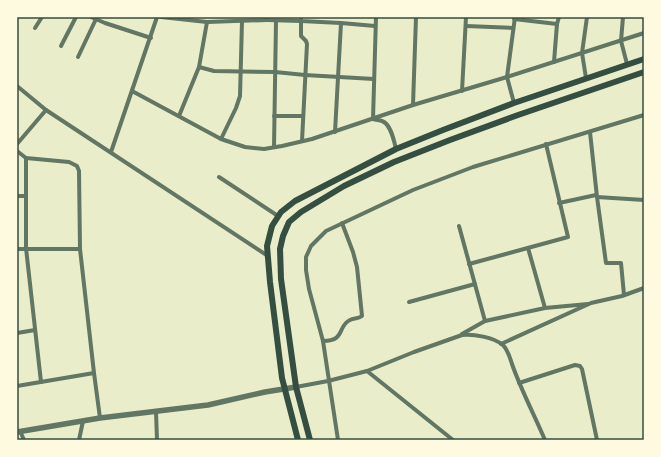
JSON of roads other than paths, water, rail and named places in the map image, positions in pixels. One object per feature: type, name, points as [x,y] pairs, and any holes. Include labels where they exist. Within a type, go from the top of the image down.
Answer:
[{"type":"main road","points":[[298,440],[282,378],[270,282],[267,246],[272,226],[278,216],[295,201],[396,149],[514,103],[644,59]]},
{"type":"main road","points":[[310,440],[296,387],[281,279],[280,250],[283,236],[289,222],[300,212],[344,186],[394,162],[511,117],[644,72]]},
{"type":"street","points":[[35,28],[42,17]]},
{"type":"street","points":[[61,46],[76,17]]},
{"type":"street","points":[[111,152],[157,17]]},
{"type":"street","points":[[161,17],[207,22],[232,19],[242,21],[301,19],[375,26]]},
{"type":"street","points":[[373,119],[376,17]]},
{"type":"street","points":[[413,106],[416,17]]},
{"type":"street","points":[[462,91],[466,17]]},
{"type":"street","points":[[554,62],[557,24],[559,17]]},
{"type":"street","points":[[586,78],[582,53],[587,17]]},
{"type":"street","points":[[623,17],[621,40],[627,64]]},
{"type":"street","points":[[78,57],[94,18],[151,38]]},
{"type":"street","points":[[514,103],[507,78],[514,18],[557,24]]},
{"type":"street","points":[[301,19],[301,36],[306,42],[302,141]]},
{"type":"street","points":[[221,139],[239,101],[242,21]]},
{"type":"street","points":[[274,147],[276,21]]},
{"type":"street","points":[[179,116],[199,67],[207,22]]},
{"type":"street","points":[[335,132],[341,23]]},
{"type":"street","points":[[466,26],[513,28]]},
{"type":"street","points":[[132,91],[221,139],[254,148],[274,147],[335,132],[413,106],[507,78],[621,40],[644,34]]},
{"type":"street","points":[[199,67],[214,71],[275,72],[305,76],[374,79]]},
{"type":"street","points":[[17,86],[46,110],[268,256]]},
{"type":"street","points":[[17,144],[46,110]]},
{"type":"street","points":[[338,440],[323,341],[309,289],[306,270],[306,257],[311,246],[326,232],[342,223],[413,190],[467,169],[644,115]]},
{"type":"street","points":[[274,116],[303,116]]},
{"type":"street","points":[[373,119],[383,121],[386,124],[396,149]]},
{"type":"street","points":[[590,132],[596,196],[606,263],[621,263],[624,295]]},
{"type":"street","points":[[469,264],[568,237],[546,144]]},
{"type":"street","points":[[18,152],[26,158],[69,162],[77,166],[79,171],[80,249],[100,418]]},
{"type":"street","points":[[26,158],[26,248],[41,382]]},
{"type":"street","points":[[219,176],[278,216]]},
{"type":"street","points":[[17,196],[25,196]]},
{"type":"street","points":[[559,203],[596,196],[644,200]]},
{"type":"street","points":[[323,341],[336,339],[349,321],[362,316],[356,259],[342,223]]},
{"type":"street","points":[[459,226],[485,321]]},
{"type":"street","points":[[528,248],[545,308]]},
{"type":"street","points":[[17,249],[80,249]]},
{"type":"street","points":[[409,302],[475,284]]},
{"type":"street","points":[[24,440],[18,431],[83,422],[100,418],[208,405],[328,381],[367,371],[462,335],[485,321],[545,308],[591,303],[624,295],[644,288]]},
{"type":"street","points":[[501,344],[591,303]]},
{"type":"street","points":[[17,333],[35,330]]},
{"type":"street","points":[[462,335],[494,340],[501,344],[508,352],[518,383],[545,440]]},
{"type":"street","points":[[518,383],[575,365],[580,366],[582,369],[597,440]]},
{"type":"street","points":[[367,371],[452,440]]},
{"type":"street","points":[[17,386],[94,373]]},
{"type":"street","points":[[156,412],[157,440]]},
{"type":"street","points":[[80,440],[83,422]]}]
